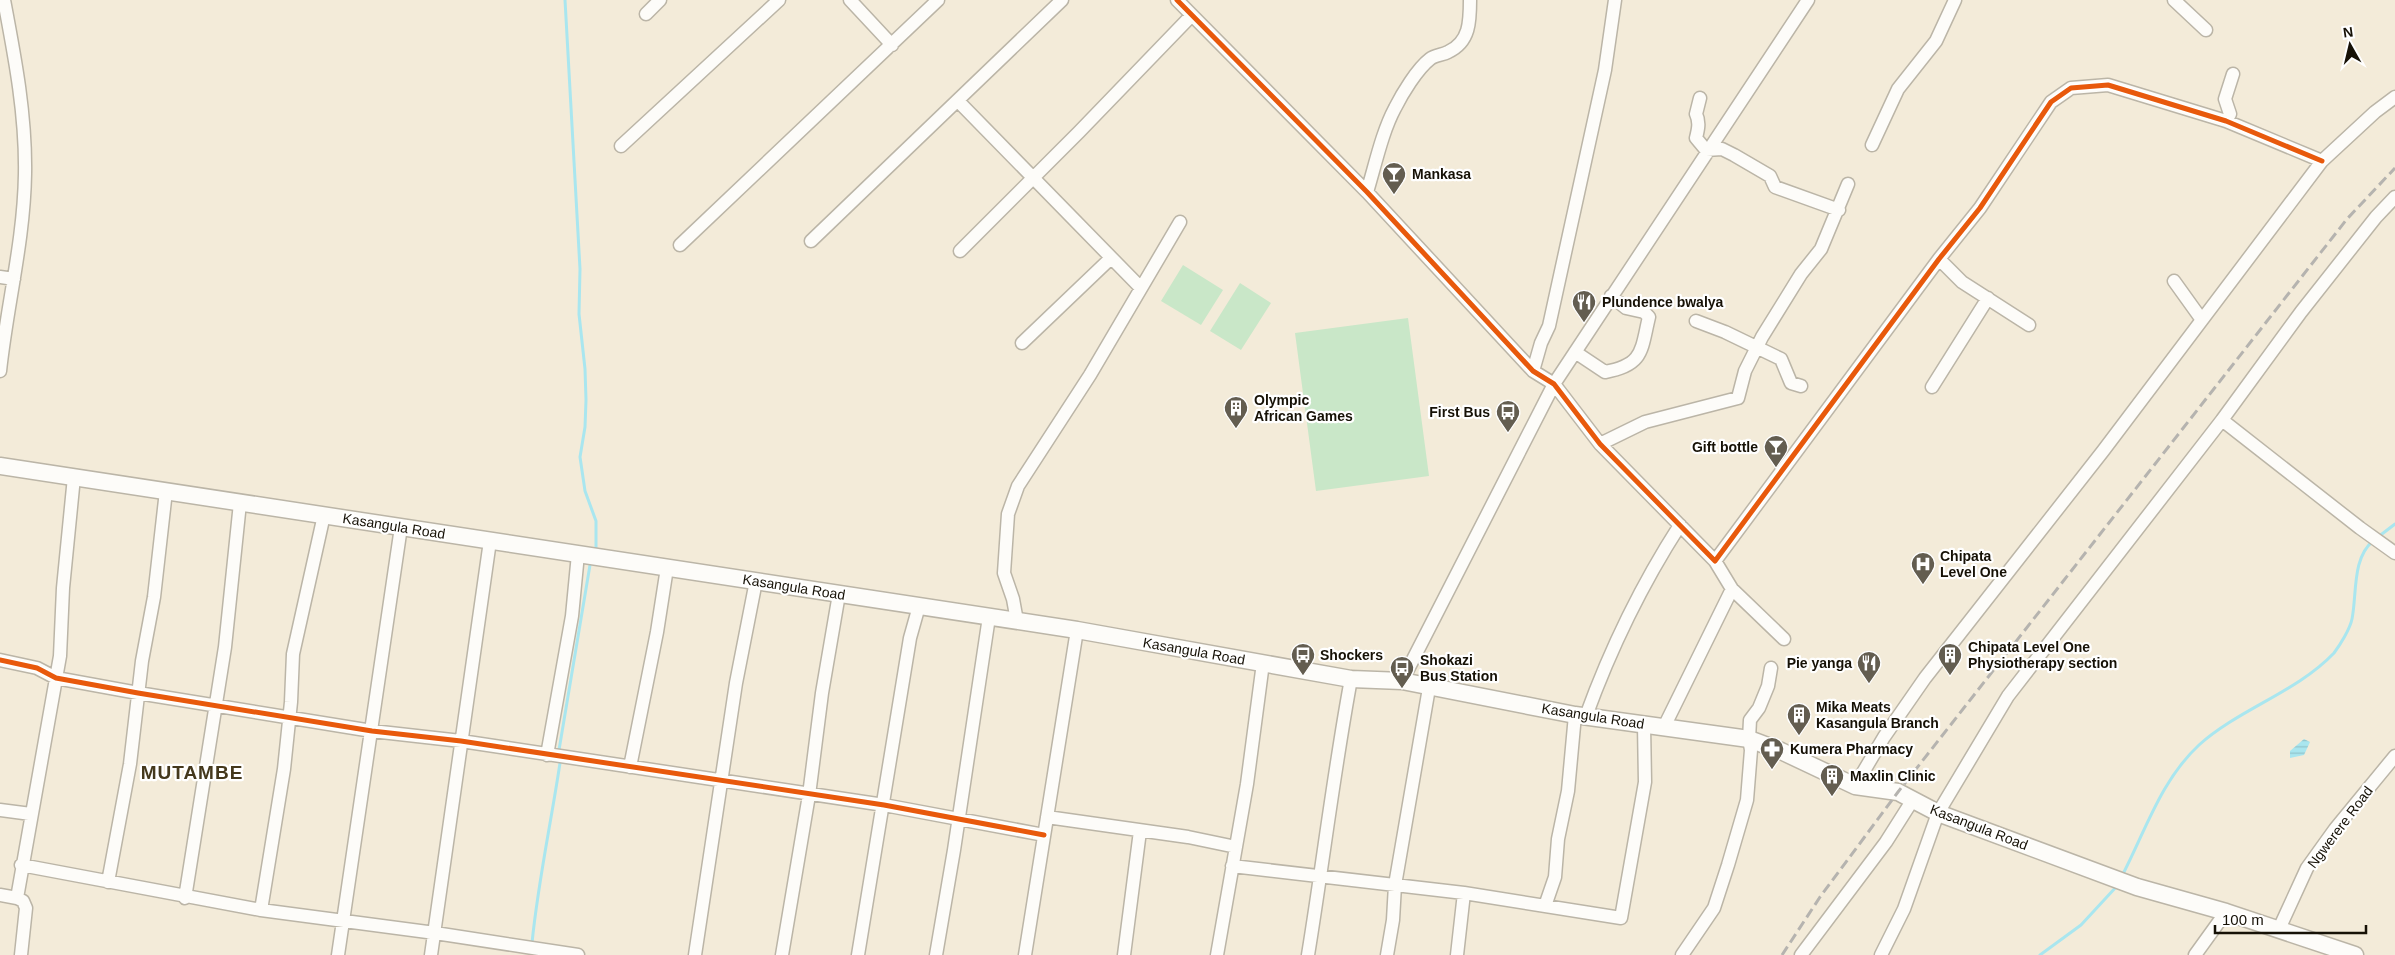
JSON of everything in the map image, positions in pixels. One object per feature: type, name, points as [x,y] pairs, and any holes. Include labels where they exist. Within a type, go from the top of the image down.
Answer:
[{"type":"main road","name":"Kasangula Road","points":[[0,466],[1077,630],[1351,679],[1402,681],[1429,688],[1581,716],[1749,739],[1781,751],[1855,786],[1898,792],[1938,813],[2106,876],[2137,887],[2226,912],[2355,955]]},
{"type":"street","points":[[0,371],[22,215],[25,142],[20,89],[4,0]]},
{"type":"street","points":[[646,14],[660,0]]},
{"type":"street","points":[[621,146],[779,0]]},
{"type":"street","points":[[850,0],[892,45]]},
{"type":"street","points":[[680,246],[938,0]]},
{"type":"street","points":[[811,241],[1062,0]]},
{"type":"street","points":[[1177,0],[1367,192],[1533,371],[1554,384],[1600,444],[1715,561],[1732,589],[1784,639]]},
{"type":"street","points":[[1367,192],[1394,110],[1411,83],[1431,58],[1448,52],[1462,44],[1470,20],[1470,0]]},
{"type":"street","points":[[1533,371],[1540,343],[1549,326],[1605,70],[1615,0]]},
{"type":"street","points":[[1402,681],[1554,384],[1808,0]]},
{"type":"street","points":[[1872,145],[1898,89],[1936,41],[1955,0]]},
{"type":"street","points":[[2174,0],[2206,30]]},
{"type":"street","points":[[960,251],[1191,16]]},
{"type":"street","points":[[2226,121],[2230,114],[2225,99],[2233,74]]},
{"type":"street","points":[[1715,561],[1939,258],[1980,208],[2051,102],[2071,88],[2108,85],[2226,121],[2322,161]]},
{"type":"street","points":[[1855,786],[1884,737],[1925,678],[2103,451],[2322,161],[2375,112],[2395,97]]},
{"type":"street","points":[[1700,98],[1696,114],[1698,124],[1696,138],[1707,151]]},
{"type":"street","points":[[958,101],[1140,287]]},
{"type":"street","points":[[1707,151],[1722,149],[1770,176],[1775,187],[1839,210]]},
{"type":"street","points":[[1600,444],[1645,422],[1738,398],[1745,372],[1762,337],[1801,274],[1822,249],[1848,184]]},
{"type":"street","points":[[1881,955],[1904,909],[1938,813],[2008,696],[2222,420],[2301,312],[2376,217],[2395,197]]},
{"type":"street","points":[[1017,621],[1013,599],[1004,573],[1008,514],[1018,486],[1090,375],[1140,287],[1180,222]]},
{"type":"street","points":[[1022,343],[1111,258]]},
{"type":"street","points":[[1939,258],[1962,282],[2029,325]]},
{"type":"street","points":[[0,277],[14,279]]},
{"type":"street","points":[[2174,281],[2202,320]]},
{"type":"street","points":[[1575,352],[1605,372],[1634,362],[1639,357],[1649,317],[1644,312],[1626,308],[1611,296]]},
{"type":"street","points":[[1932,387],[1988,298]]},
{"type":"street","points":[[1696,322],[1725,332],[1781,359],[1791,383],[1801,386]]},
{"type":"street","points":[[2222,420],[2391,551]]},
{"type":"street","points":[[16,898],[60,656],[63,588],[74,477]]},
{"type":"street","points":[[108,882],[130,764],[166,491]]},
{"type":"street","points":[[185,898],[225,647],[240,503]]},
{"type":"street","points":[[260,910],[280,795],[290,718],[293,654],[324,515]]},
{"type":"street","points":[[1545,906],[1555,877],[1558,839],[1581,716],[1651,569],[1680,525]]},
{"type":"street","points":[[338,955],[401,527]]},
{"type":"street","points":[[431,955],[490,541]]},
{"type":"street","points":[[547,755],[572,616],[578,554]]},
{"type":"street","points":[[630,767],[657,632],[666,568]]},
{"type":"street","points":[[695,955],[723,782],[736,683],[756,581]]},
{"type":"street","points":[[1664,727],[1732,589]]},
{"type":"street","points":[[782,955],[809,794],[822,693],[838,594]]},
{"type":"street","points":[[858,955],[909,647],[919,606]]},
{"type":"street","points":[[936,955],[959,820],[989,617]]},
{"type":"street","points":[[1025,955],[1077,630]]},
{"type":"street","points":[[0,660],[38,668],[56,678],[138,694],[372,731],[461,741],[884,805],[1044,835]]},
{"type":"street","points":[[1217,955],[1236,847],[1263,663]]},
{"type":"street","points":[[1682,955],[1714,908],[1728,865],[1747,800],[1751,750],[1749,739],[1750,720],[1768,686],[1771,668]]},
{"type":"street","points":[[1308,955],[1321,875],[1335,764],[1351,679]]},
{"type":"street","points":[[1387,955],[1393,920],[1394,885],[1429,688]]},
{"type":"street","points":[[1232,866],[1464,893],[1621,918],[1645,782],[1644,725]]},
{"type":"street","name":"Ngwerere Road","points":[[2279,929],[2307,868],[2335,829],[2395,756]]},
{"type":"street","points":[[1801,955],[1886,842],[1912,801]]},
{"type":"street","points":[[0,810],[31,814]]},
{"type":"street","points":[[1046,817],[1236,847]]},
{"type":"street","points":[[1124,955],[1140,831]]},
{"type":"street","points":[[21,865],[185,898],[578,955]]},
{"type":"street","points":[[1457,955],[1464,893]]},
{"type":"street","points":[[0,895],[23,901],[26,908],[21,955]]},
{"type":"street","points":[[2195,955],[2226,912]]},
{"type":"green space","points":[[1183,265],[1223,290],[1201,325],[1161,301]]},
{"type":"green space","points":[[1240,283],[1271,303],[1241,350],[1210,331]]},
{"type":"green space","points":[[1408,318],[1429,476],[1316,491],[1295,333]]},
{"type":"water","points":[[2304,739],[2310,742],[2304,755],[2290,758],[2290,751]]},
{"type":"waterway","points":[[565,0],[580,269],[579,314],[585,369],[585,427],[580,457],[585,491],[596,521],[596,548]]},
{"type":"waterway","points":[[2378,537],[2395,524]]},
{"type":"waterway","points":[[2122,876],[2164,790],[2174,774],[2199,745],[2232,721],[2303,679],[2334,653],[2351,623],[2358,567],[2366,548],[2373,541]]},
{"type":"waterway","points":[[559,750],[590,565]]},
{"type":"waterway","points":[[532,943],[541,875],[560,763]]},
{"type":"waterway","points":[[2040,955],[2081,925],[2117,886]]},
{"type":"railway","points":[[1782,955],[1820,897],[1898,792],[2347,219],[2395,168]]},
{"type":"cycle path","points":[[1177,0],[1367,192],[1533,371],[1554,384],[1600,444],[1715,561],[1939,259],[1980,208],[2051,102],[2071,88],[2108,85],[2226,121],[2322,161]]},
{"type":"cycle path","points":[[0,660],[37,668],[56,678],[138,693],[372,731],[461,741],[884,805],[1044,835]]},
{"type":"place","name":"Mankasa","points":[[1394,195]]},
{"type":"place","name":"Plundence bwalya","points":[[1584,323]]},
{"type":"place","name":"Olympic African Games","points":[[1236,429]]},
{"type":"place","name":"First Bus","points":[[1508,433]]},
{"type":"place","name":"Gift bottle","points":[[1776,468]]},
{"type":"place","name":"Chipata Level One","points":[[1923,585]]},
{"type":"place","name":"Shockers","points":[[1303,676]]},
{"type":"place","name":"Chipata Level One Physiotherapy section","points":[[1950,676]]},
{"type":"place","name":"Pie yanga","points":[[1869,684]]},
{"type":"place","name":"Shokazi Bus Station","points":[[1402,689]]},
{"type":"place","name":"Mika Meats Kasangula Branch","points":[[1799,736]]},
{"type":"place","name":"Kumera Pharmacy","points":[[1772,770]]},
{"type":"place","name":"Maxlin Clinic","points":[[1832,797]]},
{"type":"district","name":"MUTAMBE","points":[[192,772]]}]
